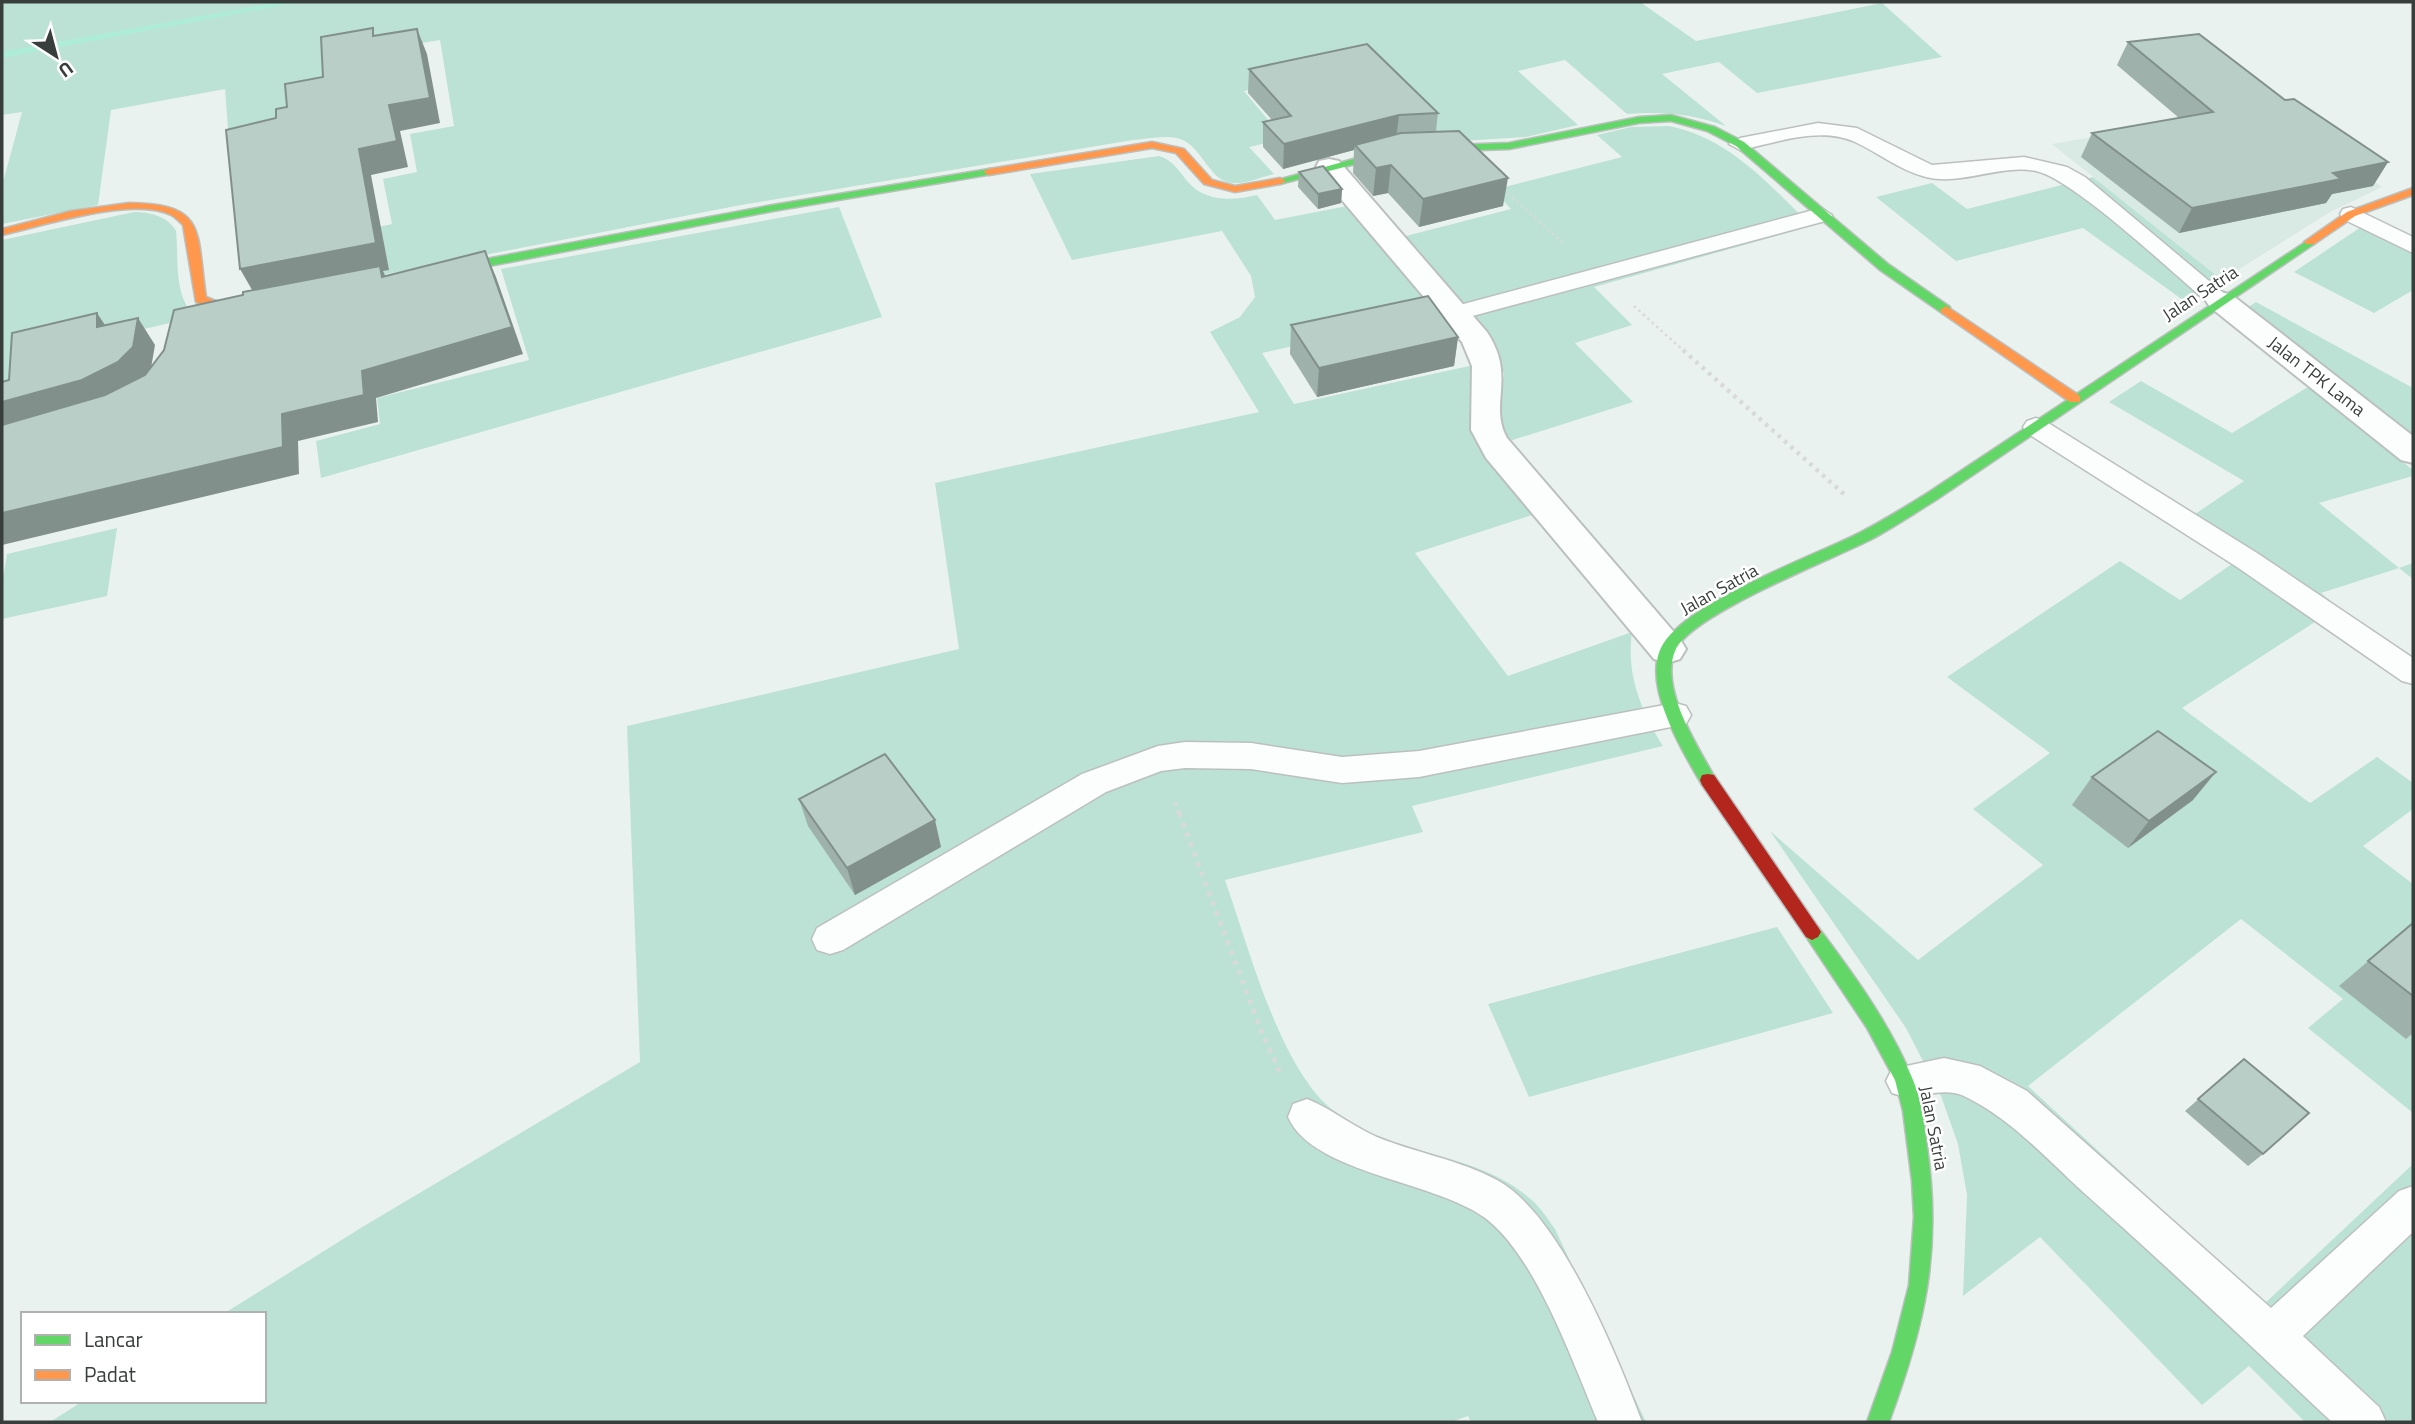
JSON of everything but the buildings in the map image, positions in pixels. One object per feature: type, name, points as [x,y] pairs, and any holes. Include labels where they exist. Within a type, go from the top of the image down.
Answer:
[{"type":"street","points":[[422,275],[773,208],[1152,145],[1180,151],[1208,182],[1225,189],[1248,189],[1397,150],[1510,146],[1656,119],[1688,122],[1711,129],[1740,144],[1884,267],[2075,399]]},
{"type":"street","points":[[1329,167],[1454,314],[1487,357],[1490,373],[1485,417],[1488,431],[1498,450],[1667,649]]},
{"type":"street","name":"Jalan Satria","points":[[1878,1422],[1907,1352],[1927,1264],[1924,1168],[1905,1082],[1850,985],[1744,838],[1696,759],[1669,702],[1663,673],[1667,649],[1684,629],[1708,612],[1881,527],[2036,427],[2351,214],[2413,191]]},
{"type":"street","points":[[2,232],[115,209],[163,206],[176,211],[189,224],[200,299],[226,310],[272,305]]},
{"type":"street","name":"Jalan TPK Lama","points":[[2221,301],[2413,452]]},
{"type":"lane","points":[[1740,144],[1796,132],[1834,130],[1863,137],[1918,169],[1932,172],[2023,162],[2052,166],[2077,182],[2221,301]]},
{"type":"lane","points":[[2351,214],[2413,246]]},
{"type":"lane","points":[[1454,314],[1821,215]]},
{"type":"lane","points":[[188,322],[200,299]]},
{"type":"lane","points":[[2036,427],[2191,523],[2413,673]]},
{"type":"lane","points":[[830,939],[1094,783],[1158,758],[1185,755],[1251,756],[1342,770],[1377,769],[1419,764],[1675,715]]},
{"type":"lane","points":[[1905,1082],[1944,1075],[1967,1078],[2014,1104],[2081,1160],[2364,1422]]},
{"type":"lane","points":[[1307,1117],[1334,1138],[1367,1154],[1485,1194],[1506,1209],[1530,1237],[1547,1266],[1620,1422]]},
{"type":"lane","points":[[2273,1335],[2413,1205]]},
{"type":"path","points":[[1458,148],[1881,527]]},
{"type":"path","points":[[1158,758],[1262,1033],[1286,1086],[1307,1117]]},
{"type":"shaded area","points":[[2265,107],[2382,187],[2330,212],[2222,280],[2052,144]]},
{"type":"green space","points":[[2,2],[1640,2],[1696,41],[1882,3],[1942,57],[1757,93],[1719,62],[1662,74],[1726,126],[1677,114],[1627,114],[1565,60],[1518,71],[1578,125],[1526,137],[1444,142],[1367,65],[1244,91],[1284,139],[1249,147],[1274,174],[1247,182],[1231,183],[1223,180],[1186,141],[1172,137],[1133,140],[741,205],[351,281],[342,235],[392,224],[383,179],[417,172],[410,134],[454,126],[440,40],[323,60],[325,101],[284,132],[229,142],[225,89],[111,110],[98,205],[2,224],[2,186],[22,112],[2,115]]},
{"type":"green space","points":[[1669,126],[1691,132],[1730,152],[1812,226],[1594,287],[1632,325],[1575,343],[1633,402],[1503,443],[1499,403],[1504,374],[1496,350],[1402,237],[1511,209],[1493,190],[1622,157],[1597,135],[1631,127]]},
{"type":"green space","points":[[1159,156],[1172,163],[1195,189],[1203,193],[1229,199],[1257,195],[1275,220],[1347,206],[1438,313],[1262,353],[1294,404],[1474,365],[1486,458],[1532,515],[1415,553],[1508,676],[1632,632],[1631,663],[1637,692],[1663,746],[1412,806],[1423,832],[1225,880],[1266,1001],[1294,1062],[1311,1087],[1329,1107],[1352,1124],[1405,1146],[1488,1172],[1513,1185],[1535,1203],[1555,1229],[1646,1422],[1471,1422],[1468,1416],[1451,1422],[50,1422],[80,1403],[266,1403],[266,1312],[226,1312],[364,1226],[640,1062],[627,726],[959,649],[935,483],[1259,412],[1210,332],[1240,317],[1255,297],[1251,276],[1222,231],[1072,260],[1030,174]]},
{"type":"green space","points":[[2093,177],[2222,280],[2187,303],[2083,228],[1956,261],[1876,197],[1932,183],[1967,209]]},
{"type":"green space","points":[[839,207],[882,317],[321,478],[316,441],[380,424],[377,398],[529,360],[501,269]]},
{"type":"green space","points":[[134,212],[158,216],[176,231],[180,289],[189,309],[196,317],[19,358],[2,409],[2,240]]},
{"type":"green space","points":[[2373,219],[2413,240],[2413,290],[2374,313],[2294,272]]},
{"type":"green space","points":[[2256,302],[2413,388],[2413,436],[2247,308]]},
{"type":"green space","points":[[2141,381],[2232,433],[2308,387],[2413,470],[2413,476],[2319,503],[2399,568],[2321,593],[2338,607],[2182,708],[2310,803],[2377,757],[2413,783],[2413,809],[2363,846],[2413,884],[2413,1113],[2308,1028],[2343,999],[2241,919],[2028,1086],[2264,1304],[2413,1164],[2413,1422],[2305,1422],[2249,1366],[2202,1405],[2040,1237],[1963,1296],[1967,1195],[1958,1144],[1941,1096],[1906,1028],[1770,831],[1918,960],[2043,865],[1973,809],[2050,753],[1947,677],[2120,561],[2180,600],[2252,550],[2195,514],[2244,481],[2109,402]]},
{"type":"green space","points":[[117,528],[107,596],[2,619],[2,584],[7,554]]},
{"type":"green space","points":[[2413,563],[2413,579],[2399,568]]},
{"type":"green space","points":[[1777,927],[1833,1013],[1529,1097],[1488,1004]]},
{"type":"waterway","points":[[2,55],[295,2]]},
{"type":"traffic: fast","points":[[1280,181],[1397,150],[1509,146],[1639,120],[1671,118],[1711,129],[1740,144],[1884,267],[1946,310]]},
{"type":"traffic: fast","points":[[438,272],[773,208],[989,172]]},
{"type":"traffic: fast","points":[[1708,780],[1676,718],[1666,684],[1667,651],[1677,636],[1724,604],[1867,535],[1931,497],[2310,242]]},
{"type":"traffic: fast","points":[[1812,932],[1874,1022],[1904,1080],[1912,1111],[1922,1181],[1924,1217],[1919,1285],[1903,1352],[1878,1422]]},
{"type":"traffic: slow","points":[[989,172],[1152,145],[1180,151],[1208,182],[1235,189],[1280,181]]},
{"type":"traffic: slow","points":[[2310,242],[2351,214],[2413,191]]},
{"type":"traffic: slow","points":[[2,232],[100,209],[129,206],[154,207],[175,212],[189,224],[200,299],[226,310],[255,309]]},
{"type":"traffic: slow","points":[[1946,310],[2075,399]]},
{"type":"traffic: jam","points":[[1708,780],[1812,932]]}]
